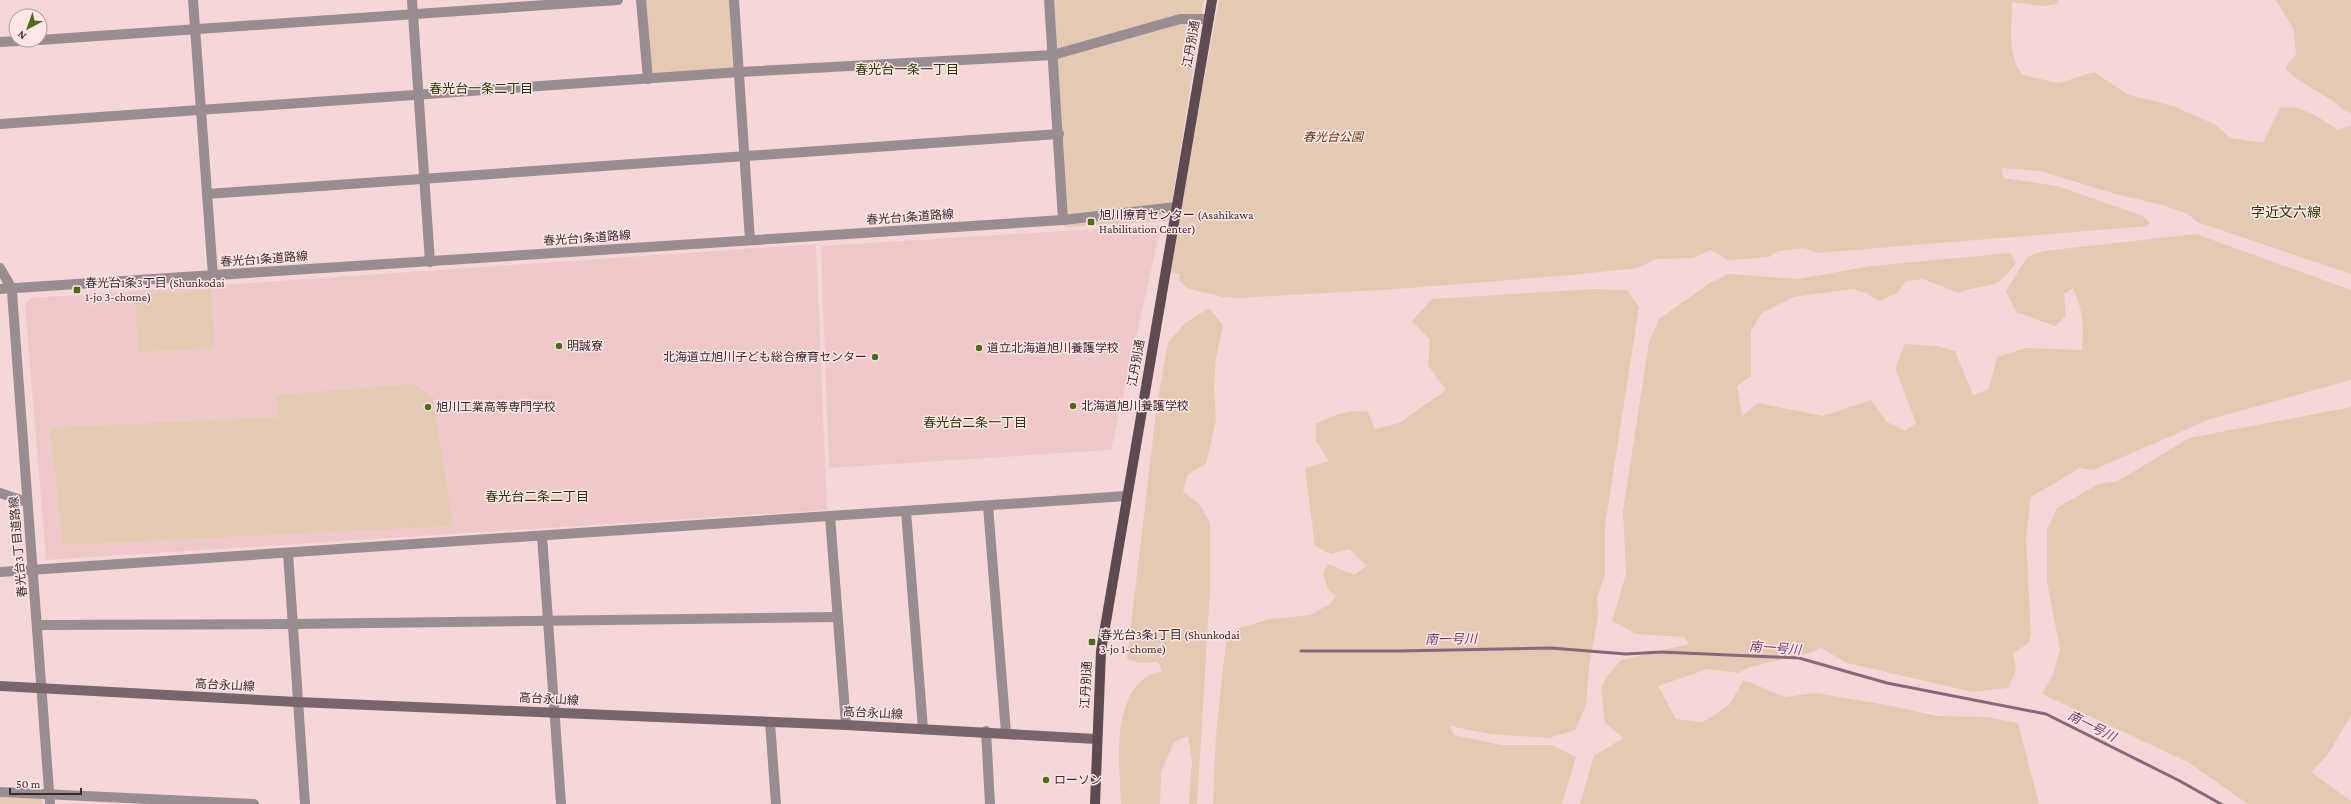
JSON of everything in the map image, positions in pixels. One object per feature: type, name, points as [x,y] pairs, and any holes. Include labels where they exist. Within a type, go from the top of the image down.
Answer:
[{"type":"main road","name":"江丹別通","points":[[1095,804],[1096,739],[1101,651],[1126,496],[1212,0]]},
{"type":"street","points":[[193,0],[213,276]]},
{"type":"street","points":[[412,0],[430,262]]},
{"type":"street","points":[[48,39],[618,0]]},
{"type":"street","points":[[641,0],[648,79]]},
{"type":"street","points":[[734,0],[750,240]]},
{"type":"street","points":[[1050,0],[1063,220]]},
{"type":"street","points":[[0,124],[740,72],[1053,55],[1180,19],[1209,19]]},
{"type":"street","points":[[207,194],[1059,134]]},
{"type":"street","name":"春光台1条道路線","points":[[0,289],[1063,220],[1176,207]]},
{"type":"street","points":[[0,268],[12,289]]},
{"type":"street","name":"春光台3丁目道路線","points":[[12,289],[50,799]]},
{"type":"street","points":[[0,493],[27,502]]},
{"type":"street","points":[[0,572],[1126,496]]},
{"type":"street","points":[[988,506],[1006,733]]},
{"type":"street","points":[[906,511],[923,729]]},
{"type":"street","points":[[830,516],[846,724]]},
{"type":"street","points":[[542,536],[561,804]]},
{"type":"street","points":[[288,553],[297,702],[306,804]]},
{"type":"street","points":[[37,625],[293,624],[837,617]]},
{"type":"street","name":"高台永山線","points":[[0,686],[297,702],[846,724],[986,731],[1096,739]]},
{"type":"street","points":[[770,722],[776,804]]},
{"type":"street","points":[[986,731],[990,804]]},
{"type":"street","points":[[0,792],[50,799],[254,804]]},
{"type":"shaded area","name":"道立北海道旭川養護学校","points":[[1161,225],[1111,450],[829,468],[821,246]]},
{"type":"shaded area","name":"旭川工業高等専門学校","points":[[816,244],[827,510],[46,560],[25,305],[31,298]]},
{"type":"green space","points":[[641,0],[734,0],[740,72],[648,79]]},
{"type":"green space","points":[[1052,0],[1204,0],[1169,221],[1065,227]]},
{"type":"green space","name":"春光台公園","points":[[1219,0],[2059,0],[2057,4],[2042,6],[2012,2],[2012,49],[2017,67],[2022,75],[2059,83],[2094,72],[2127,94],[2173,106],[2216,125],[2230,138],[2263,143],[2280,108],[2288,107],[2310,113],[2338,130],[2351,125],[2351,274],[2197,222],[2188,214],[2159,204],[2119,195],[2040,171],[2002,168],[2003,178],[2057,186],[2143,216],[2149,222],[2148,226],[1817,253],[1804,248],[1778,251],[1769,257],[1728,260],[1711,250],[1692,258],[1655,259],[1638,268],[1572,275],[1396,289],[1239,298],[1222,297],[1187,288],[1179,280],[1180,274],[1169,272]]},
{"type":"green space","points":[[2276,0],[2351,0],[2351,113],[2302,83],[2285,68],[2296,54],[2294,30]]},
{"type":"green space","points":[[2196,234],[2351,290],[2351,380],[2210,419],[2093,470],[2080,468],[2031,497],[2026,538],[2031,635],[2029,643],[2013,653],[2016,670],[2008,688],[1973,692],[1847,663],[1821,648],[1810,653],[1750,667],[1738,673],[1708,669],[1658,686],[1676,719],[1703,722],[1729,705],[1744,680],[1785,697],[1816,693],[1887,705],[1937,716],[1987,717],[2018,723],[2039,804],[1580,804],[1594,756],[1623,738],[1605,723],[1601,688],[1606,678],[1621,660],[1689,644],[1684,637],[1636,634],[1612,621],[1626,574],[1623,511],[1649,342],[1659,319],[1710,283],[1729,274],[1798,279],[1871,266],[2010,253],[2016,262],[2008,274],[1991,285],[1959,293],[1923,279],[1906,281],[1897,293],[1879,301],[1868,294],[1853,289],[1793,297],[1762,313],[1751,331],[1751,376],[1737,386],[1742,416],[1758,403],[1823,416],[1871,400],[1887,422],[1905,431],[1916,423],[1895,368],[1905,344],[1937,346],[1955,351],[1973,395],[1989,389],[1997,357],[2026,348],[2082,350],[2083,334],[2081,311],[2073,288],[2064,294],[2066,316],[2055,326],[2016,312],[2006,291],[2027,257],[2044,251]]},
{"type":"green space","points":[[1595,289],[1627,290],[1639,307],[1605,526],[1605,575],[1597,597],[1598,617],[1589,667],[1586,705],[1575,730],[1549,738],[1490,734],[1450,726],[1454,735],[1501,745],[1551,745],[1576,757],[1562,804],[1213,804],[1216,734],[1226,643],[1236,629],[1270,619],[1310,615],[1330,604],[1336,596],[1328,590],[1323,574],[1328,564],[1354,575],[1367,566],[1349,549],[1331,554],[1315,546],[1305,468],[1329,461],[1316,441],[1316,424],[1335,415],[1354,411],[1368,412],[1375,429],[1399,423],[1446,390],[1428,365],[1430,340],[1412,321],[1432,299]]},
{"type":"green space","points":[[211,290],[214,348],[138,352],[135,295]]},
{"type":"green space","points":[[1209,308],[1223,325],[1216,358],[1214,386],[1216,420],[1206,464],[1188,474],[1183,491],[1200,505],[1210,523],[1210,590],[1197,804],[1189,804],[1192,761],[1188,736],[1174,742],[1161,772],[1160,804],[1121,804],[1119,754],[1122,717],[1128,701],[1136,687],[1148,676],[1162,671],[1158,662],[1140,663],[1127,659],[1157,404],[1168,343],[1184,324]]},
{"type":"green space","points":[[415,384],[432,397],[453,526],[63,545],[50,428],[279,417],[276,395]]},
{"type":"green space","points":[[2351,407],[2351,715],[2327,756],[2311,772],[2351,801],[2351,804],[2248,804],[2188,762],[2042,694],[2053,674],[2060,649],[2047,582],[2047,530],[2057,508],[2098,484],[2118,481],[2189,438]]},
{"type":"green space","points":[[0,797],[42,799],[43,804],[0,804]]},
{"type":"waterway","name":"南一号川","points":[[1301,651],[1551,648],[1626,654],[1661,652],[1799,658],[1887,683],[2046,714],[2178,780],[2221,804]]},
{"type":"place","name":"旭川療育センター (Asahikawa Habilitation Center)","points":[[1091,222]]},
{"type":"place","name":"春光台1条3丁目 (Shunkodai 1-jo 3-chome)","points":[[77,290]]},
{"type":"place","name":"明誠寮","points":[[559,346]]},
{"type":"place","name":"道立北海道旭川養護学校","points":[[979,348]]},
{"type":"place","name":"北海道立旭川子ども総合療育センター","points":[[875,357]]},
{"type":"place","name":"北海道旭川養護学校","points":[[1073,406]]},
{"type":"place","name":"旭川工業高等専門学校","points":[[428,407]]},
{"type":"place","name":"春光台3条1丁目 (Shunkodai 3-jo 1-chome)","points":[[1092,642]]},
{"type":"place","name":"ローソン","points":[[1046,780]]},
{"type":"district","name":"春光台一条一丁目","points":[[907,69]]},
{"type":"district","name":"春光台一条二丁目","points":[[481,88]]},
{"type":"district","name":"字近文六線","points":[[2286,212]]},
{"type":"district","name":"春光台二条一丁目","points":[[975,422]]},
{"type":"district","name":"春光台二条二丁目","points":[[537,496]]}]
